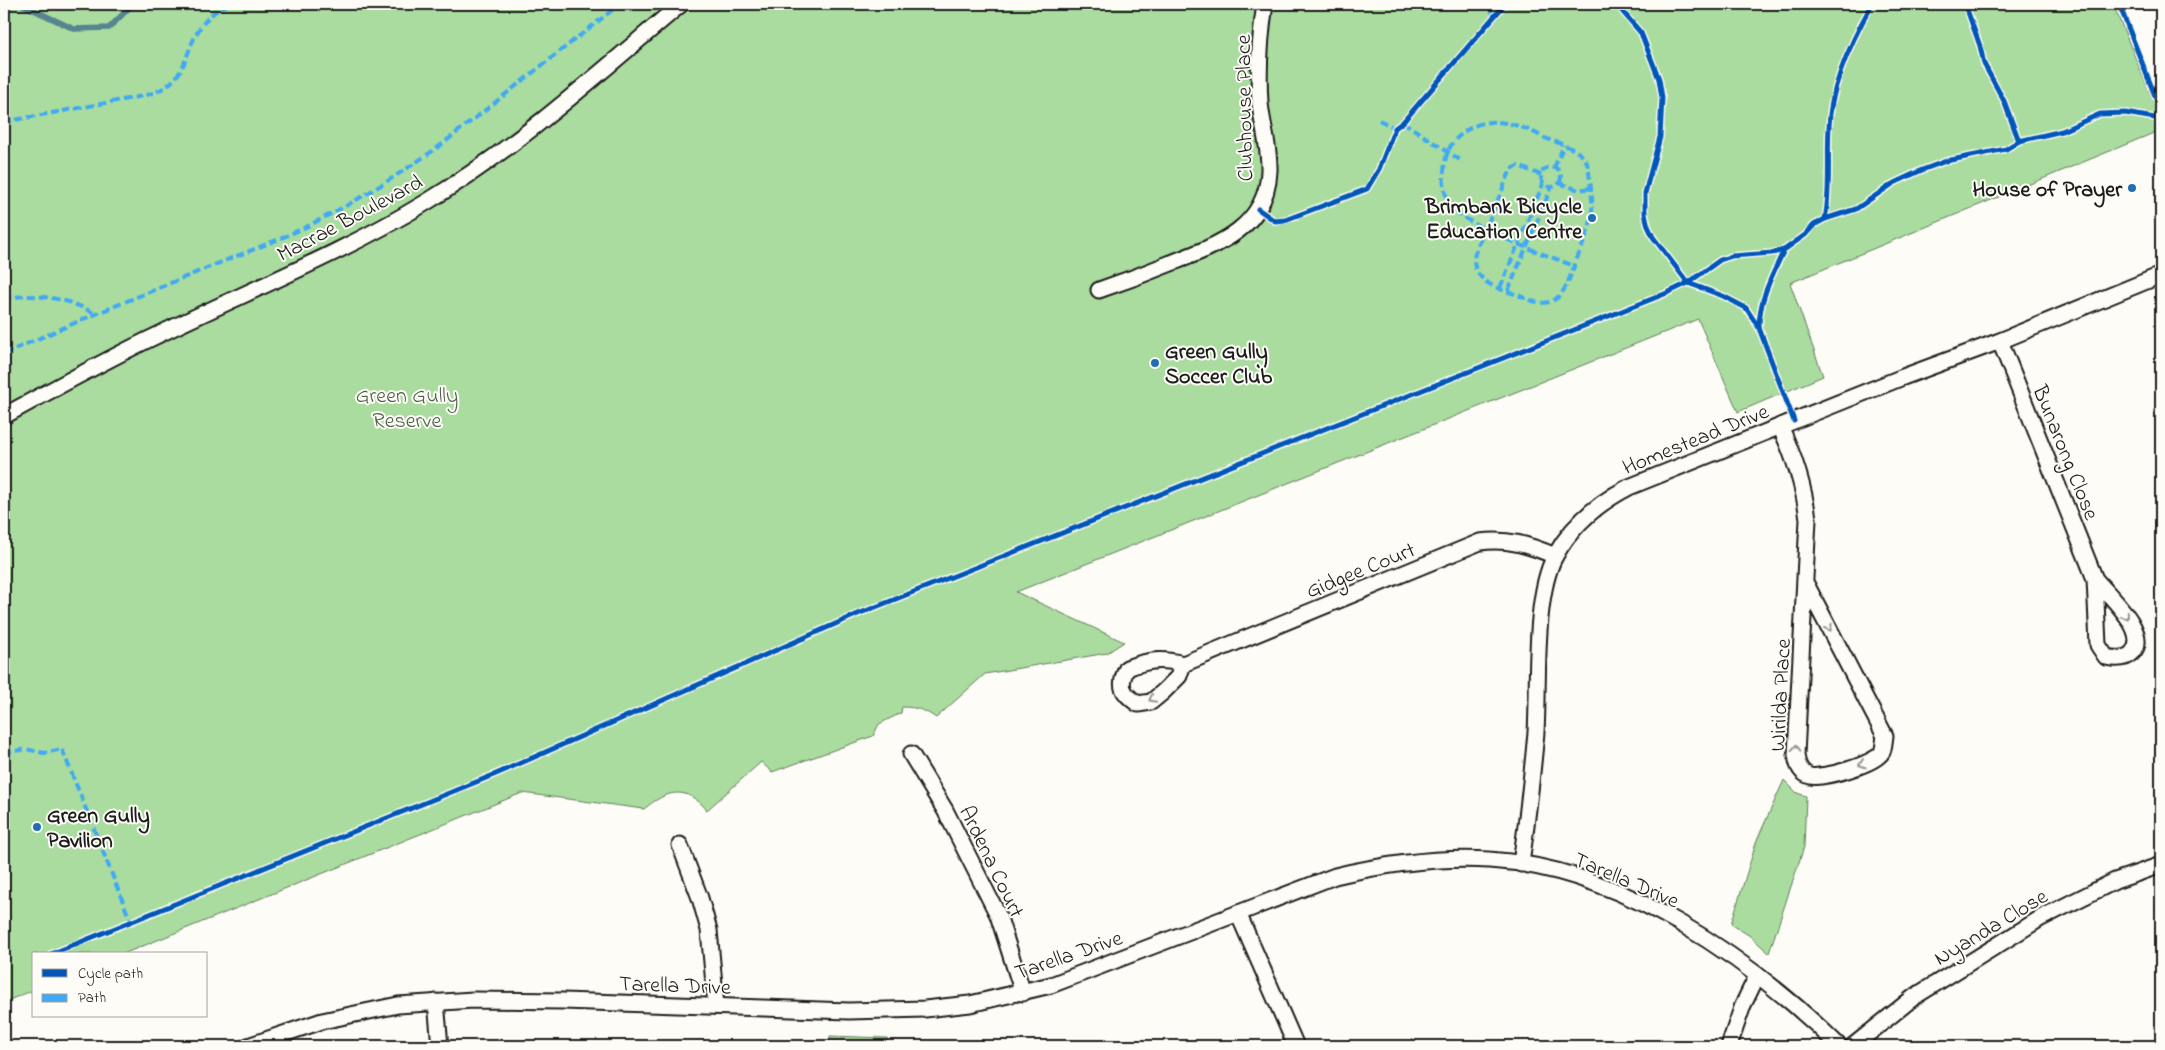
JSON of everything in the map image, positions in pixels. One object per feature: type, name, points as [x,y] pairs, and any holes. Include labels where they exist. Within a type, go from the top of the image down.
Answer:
[{"type":"street","name":"Macrae Boulevard","points":[[4,416],[131,348],[352,243],[425,203],[471,174],[527,132],[682,4]]},
{"type":"street","name":"Clubhouse Place","points":[[1099,290],[1215,246],[1245,225],[1258,209],[1267,190],[1269,170],[1260,103],[1260,59],[1265,4]]},
{"type":"street","name":"Homestead Drive","points":[[1521,864],[1536,730],[1542,597],[1555,556],[1576,526],[1612,496],[1629,487],[2000,341],[2161,275]]},
{"type":"street","name":"Bunarong Close","points":[[2000,341],[2094,579],[2098,645],[2106,657],[2114,659],[2129,656],[2134,652],[2137,634],[2132,624],[2094,579]]},
{"type":"street","name":"Wirilda Place","points":[[1780,426],[1791,451],[1806,498],[1808,540],[1796,755],[1798,767],[1808,776],[1824,776],[1874,760],[1882,751],[1885,736],[1806,584]]},
{"type":"street","name":"Gidgee Court","points":[[1183,664],[1480,542],[1496,540],[1512,542],[1555,556]]},
{"type":"street","name":"Ardena Court","points":[[912,754],[945,810],[998,916],[1023,993]]},
{"type":"street","points":[[680,845],[700,898],[709,930],[716,1006]]},
{"type":"street","name":"Tarella Drive","points":[[248,1046],[322,1021],[361,1011],[398,1005],[436,1002],[536,1001],[840,1010],[924,1009],[970,1004],[1023,993],[1084,974],[1335,876],[1380,866],[1447,859],[1490,860],[1521,864],[1562,873],[1630,898],[1698,934],[1805,1013],[1839,1046]]},
{"type":"street","name":"Nyanda Close","points":[[1853,1046],[1914,997],[2041,918],[2115,881],[2161,865]]},
{"type":"street","points":[[1238,913],[1296,1046]]},
{"type":"street","points":[[1729,1046],[1743,1004],[1757,976]]},
{"type":"street","points":[[436,1002],[440,1046]]},
{"type":"green space","name":"Green Gully Reserve","points":[[4,4],[2113,4],[2161,120],[2161,130],[1790,283],[1823,376],[1738,412],[1698,319],[1016,592],[1124,642],[1107,653],[985,674],[936,718],[920,710],[902,707],[901,713],[879,724],[873,736],[772,772],[761,762],[707,810],[692,797],[676,793],[661,798],[644,809],[522,793],[128,952],[32,952],[32,991],[4,1002]]},
{"type":"green space","points":[[1784,780],[1797,793],[1806,796],[1804,847],[1769,953],[1750,936],[1731,924],[1757,840]]},
{"type":"green space","points":[[830,1036],[887,1038],[889,1046],[829,1046]]},
{"type":"waterway","points":[[21,4],[74,29],[109,28],[133,4]]},
{"type":"marked path","points":[[4,122],[143,96],[159,90],[171,83],[178,74],[192,42],[207,19],[214,12],[229,4]]},
{"type":"marked path","points":[[4,354],[279,239],[355,201],[441,145],[620,4]]},
{"type":"marked path","points":[[1481,4],[1496,15]]},
{"type":"marked path","points":[[1379,120],[1395,128]]},
{"type":"marked path","points":[[1403,122],[1463,162]]},
{"type":"marked path","points":[[1541,175],[1518,166],[1511,169],[1486,227],[1483,235],[1477,248],[1474,260],[1477,272],[1488,283],[1532,301],[1543,303],[1552,301],[1561,294],[1570,277],[1590,226],[1592,203],[1589,170],[1582,155],[1561,144],[1511,124],[1499,122],[1478,124],[1466,130],[1452,143],[1446,158],[1444,185],[1447,199],[1452,207],[1475,224],[1491,232],[1509,240],[1574,266]]},
{"type":"marked path","points":[[1554,168],[1564,145]]},
{"type":"marked path","points":[[1551,167],[1558,170],[1561,177],[1558,184],[1551,187],[1544,184],[1541,177],[1544,170],[1551,167]]},
{"type":"marked path","points":[[1559,183],[1579,190],[1591,188]]},
{"type":"marked path","points":[[1500,288],[1543,184]]},
{"type":"marked path","points":[[1508,291],[1551,188]]},
{"type":"marked path","points":[[4,299],[39,296],[62,300],[85,308],[95,314]]},
{"type":"marked path","points":[[4,753],[26,749],[44,753],[62,749],[131,922]]},
{"type":"cycle path","points":[[1258,209],[1275,221],[1285,220],[1367,189],[1379,169],[1395,128],[1403,122],[1505,4]]},
{"type":"cycle path","points":[[1616,4],[1641,33],[1659,79],[1662,98],[1660,137],[1645,193],[1645,214],[1648,226],[1653,237],[1688,283],[1723,296],[1746,308],[1759,328]]},
{"type":"cycle path","points":[[1825,219],[1828,196],[1829,127],[1833,96],[1850,47],[1872,4]]},
{"type":"cycle path","points":[[1965,4],[1980,46],[1984,64],[2004,101],[2019,141]]},
{"type":"cycle path","points":[[2119,4],[2161,111]]},
{"type":"cycle path","points":[[56,952],[496,774],[858,614],[1667,293],[1688,283],[1720,260],[1732,256],[1772,253],[1784,250],[1805,235],[1814,225],[1825,219],[1856,209],[1894,183],[1922,170],[1946,161],[2006,149],[2019,141],[2062,131],[2100,114],[2125,113],[2161,119]]},
{"type":"cycle path","points":[[1784,250],[1764,297],[1759,328],[1794,421]]},
{"type":"place","name":"House of Prayer","points":[[2132,188]]},
{"type":"place","name":"Brimbank Bicycle Education Centre","points":[[1592,218]]},
{"type":"place","name":"Green Gully Soccer Club","points":[[1155,363]]},
{"type":"place","name":"Green Gully Pavilion","points":[[37,827]]}]
